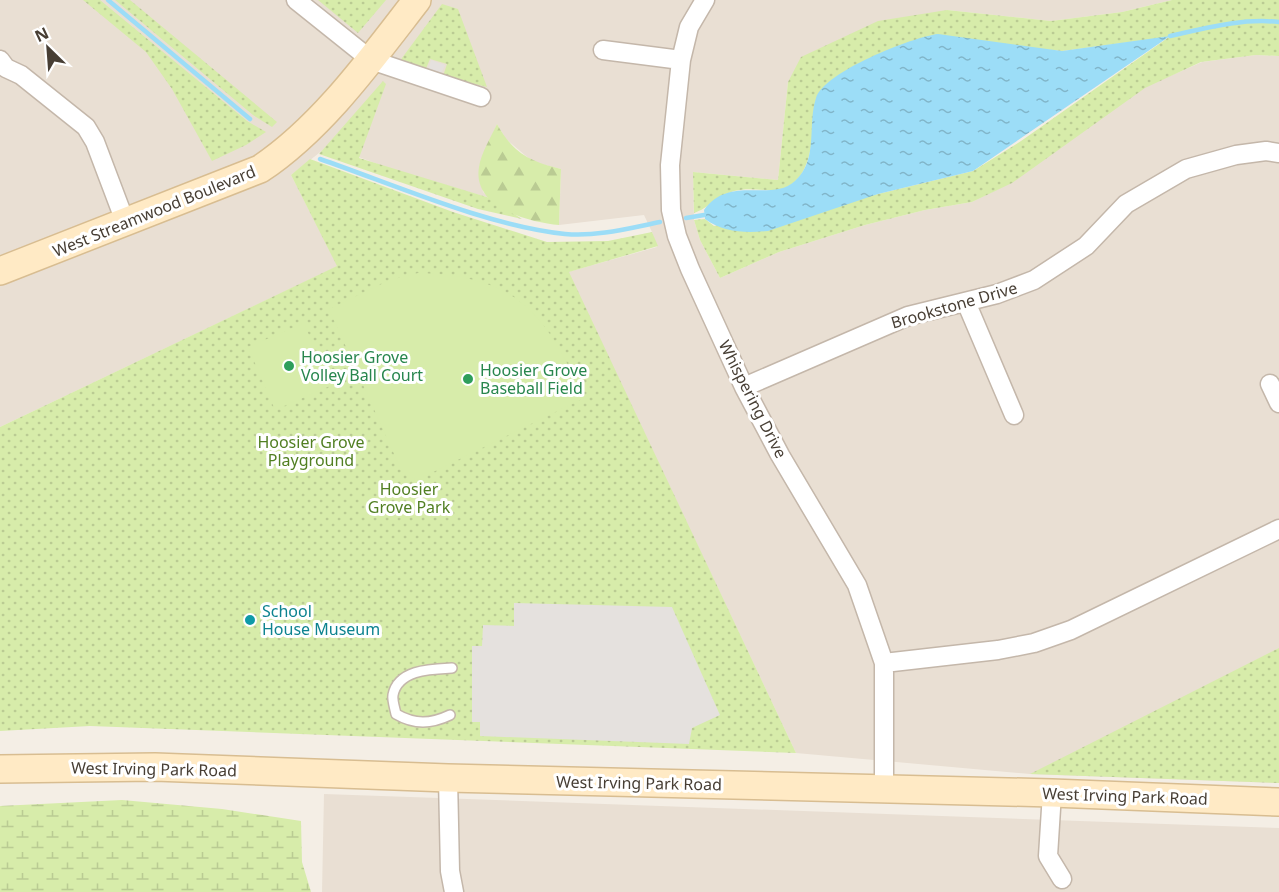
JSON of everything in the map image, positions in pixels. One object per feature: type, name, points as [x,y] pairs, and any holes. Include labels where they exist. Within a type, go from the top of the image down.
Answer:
[{"type":"main road","name":"West Streamwood Boulevard","points":[[0,271],[237,180],[284,153],[371,60],[417,0]]},
{"type":"main road","name":"West Irving Park Road","points":[[0,769],[155,767],[448,778],[1052,793],[1279,802]]},
{"type":"street","points":[[296,0],[371,60],[481,97]]},
{"type":"street","name":"Whispering Drive","points":[[705,0],[689,27],[681,60],[670,165],[671,210],[686,258],[744,387],[780,455],[857,585],[884,663],[884,789]]},
{"type":"street","points":[[603,50],[681,60]]},
{"type":"street","points":[[2,68],[21,75],[86,127],[95,142],[126,224]]},
{"type":"street","name":"Brookstone Drive","points":[[744,387],[877,327],[932,308],[997,294],[1034,280],[1086,246],[1126,204],[1186,169],[1236,155],[1266,151],[1279,153]]},
{"type":"street","points":[[966,302],[1014,415]]},
{"type":"street","points":[[1270,384],[1279,403]]},
{"type":"street","points":[[884,663],[998,651],[1034,643],[1071,630],[1279,529]]},
{"type":"street","points":[[448,778],[450,871],[454,892]]},
{"type":"street","points":[[1052,793],[1047,838],[1048,856],[1062,879]]},
{"type":"lane","points":[[450,715],[433,723],[409,722],[396,714],[393,695],[400,680],[411,674],[431,669],[452,668]]},
{"type":"shaded area","points":[[0,0],[1172,0],[1122,12],[1051,21],[947,10],[788,82],[778,180],[693,172],[694,220],[700,240],[720,278],[779,252],[865,225],[925,210],[972,202],[1012,182],[1145,87],[1202,62],[1256,55],[1279,56],[1279,783],[1030,774],[796,753],[568,272],[657,247],[644,215],[559,225],[561,169],[533,162],[506,139],[497,124],[479,167],[483,192],[490,198],[397,171],[328,146],[291,175],[338,266],[0,427]]},
{"type":"shaded area","points":[[431,60],[445,65],[440,77],[427,73]]},
{"type":"shaded area","points":[[514,603],[672,607],[720,715],[692,728],[689,744],[480,736],[480,722],[472,722],[472,646],[482,646],[483,625],[514,626]]},
{"type":"shaded area","points":[[324,794],[1279,828],[1279,892],[322,892]]},
{"type":"green space","points":[[83,0],[100,0],[247,121],[266,132],[246,145],[212,161],[172,89],[146,52]]},
{"type":"green space","points":[[115,0],[130,0],[277,122],[272,127],[253,115]]},
{"type":"green space","points":[[318,0],[386,0],[358,33]]},
{"type":"green space","points":[[1172,0],[1279,0],[1279,56],[1256,55],[1201,62],[1145,88],[1012,183],[972,202],[925,210],[865,225],[779,252],[720,278],[700,240],[694,220],[705,219],[714,226],[878,194],[973,171],[1021,141],[1169,37],[1062,51],[1021,47],[814,112],[808,159],[804,170],[789,186],[777,190],[734,191],[694,213],[693,172],[778,180],[788,82],[801,57],[878,21],[947,10],[1051,21],[1122,12]]},
{"type":"green space","points":[[442,4],[458,9],[487,87],[443,76],[447,64],[430,59],[425,71],[399,62]]},
{"type":"green space","points":[[383,81],[386,84],[359,158],[490,198],[522,219],[478,209],[319,154]]},
{"type":"green space","points":[[497,124],[510,143],[523,155],[561,169],[559,225],[519,216],[493,203],[484,193],[479,181],[479,167]]},
{"type":"green space","name":"Hoosier Grove Park","points":[[310,159],[453,212],[547,242],[608,241],[652,232],[658,246],[569,272],[796,753],[90,726],[0,731],[0,427],[337,266],[291,175]]},
{"type":"green space","name":"Hoosier Grove Baseball Field","points":[[418,273],[452,276],[481,282],[504,291],[524,305],[541,322],[556,343],[584,398],[417,480],[403,474],[329,309],[390,280]]},
{"type":"green space","name":"Hoosier Grove Volley Ball Court","points":[[304,323],[330,386],[275,410],[248,347]]},
{"type":"green space","points":[[1279,648],[1279,783],[1030,774]]},
{"type":"green space","points":[[122,800],[222,809],[301,821],[302,862],[311,892],[0,892],[0,806]]},
{"type":"water","points":[[938,34],[1062,51],[1170,36],[973,171],[878,194],[768,231],[735,231],[712,224],[705,219],[704,210],[714,199],[726,193],[774,190],[795,181],[807,163],[810,152],[813,108],[816,98],[822,88],[835,77],[870,57]]},
{"type":"waterway","points":[[108,0],[250,119]]},
{"type":"waterway","points":[[1170,36],[1251,21],[1279,22]]},
{"type":"waterway","points":[[320,159],[473,214],[535,230],[577,235],[660,222]]},
{"type":"waterway","points":[[686,218],[704,215]]},
{"type":"place","name":"Hoosier Grove Volley Ball Court","points":[[289,366]]},
{"type":"place","name":"Hoosier Grove Baseball Field","points":[[468,379]]},
{"type":"place","name":"School House Museum","points":[[250,620]]},
{"type":"park label","name":"Hoosier Grove Playground","points":[[311,451]]}]
